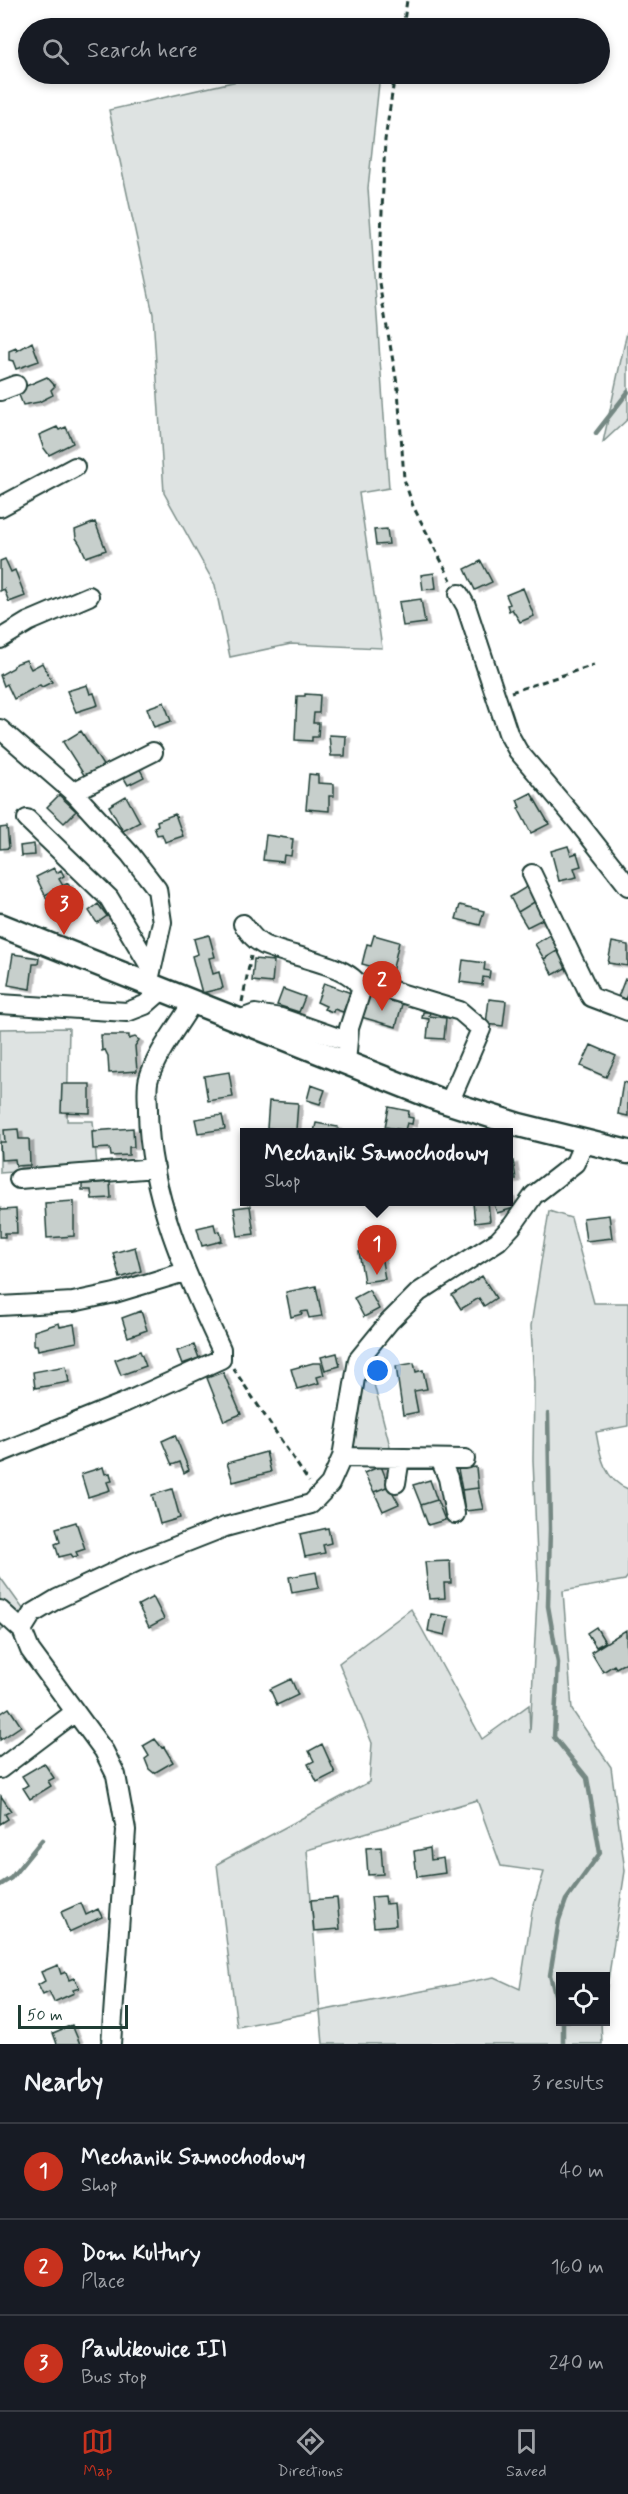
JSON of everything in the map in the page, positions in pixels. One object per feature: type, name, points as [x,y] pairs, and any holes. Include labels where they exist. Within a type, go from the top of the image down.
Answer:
[{"type":"main road","points":[[0,926],[153,981],[192,1003],[236,1020],[346,1052],[449,1103],[488,1117],[628,1152]]},
{"type":"street","points":[[0,507],[75,467]]},
{"type":"street","points":[[459,594],[466,606],[495,697],[518,751],[628,886]]},
{"type":"street","points":[[0,639],[28,622],[89,596]]},
{"type":"street","points":[[0,729],[73,792],[130,854],[157,889],[162,922],[153,981],[145,1005],[127,1012],[0,1004]]},
{"type":"street","points":[[73,792],[153,752]]},
{"type":"street","points":[[27,819],[109,898],[153,981]]},
{"type":"street","points":[[532,874],[591,997],[628,1011]]},
{"type":"street","points":[[243,924],[254,939],[265,946],[321,962],[354,979],[360,986],[361,991],[349,1028],[346,1052]]},
{"type":"street","points":[[377,986],[460,1011],[481,1029],[449,1103]]},
{"type":"street","points":[[0,1453],[229,1362],[185,1272],[165,1214],[154,1168],[148,1121],[148,1080],[192,1003]]},
{"type":"street","points":[[22,1630],[32,1614],[57,1599],[136,1562],[225,1527],[311,1504],[330,1484],[342,1457],[349,1403],[358,1360],[389,1322],[419,1292],[498,1241],[534,1195],[575,1163],[584,1142]]},
{"type":"street","points":[[19,1179],[154,1168]]},
{"type":"street","points":[[0,1306],[73,1302],[115,1293],[185,1272]]},
{"type":"street","points":[[342,1457],[465,1459]]},
{"type":"street","points":[[396,1483],[400,1458]]},
{"type":"street","points":[[440,1459],[448,1478],[455,1514]]},
{"type":"street","points":[[0,1610],[22,1630],[30,1650],[104,1751],[116,1775],[125,1820],[111,2044]]},
{"type":"street","points":[[0,1769],[75,1712]]},
{"type":"path","points":[[404,18],[407,0]]},
{"type":"path","points":[[393,84],[385,140],[379,283],[398,388],[404,479],[412,506],[459,594]]},
{"type":"path","points":[[495,697],[594,665]]},
{"type":"path","points":[[236,1020],[246,990],[254,939]]},
{"type":"path","points":[[229,1362],[319,1496]]},
{"type":"shaded area","points":[[224,84],[379,84],[368,188],[389,488],[359,493],[382,648],[291,644],[230,657],[215,585],[164,493],[153,314],[109,110]]},
{"type":"shaded area","points":[[627,332],[628,419],[603,442]]},
{"type":"shaded area","points":[[69,1028],[67,1121],[93,1121],[97,1166],[0,1173],[0,1029]]},
{"type":"shaded area","points":[[549,1211],[571,1218],[594,1303],[628,1303],[628,1426],[596,1432],[604,1466],[613,1480],[628,1489],[628,1576],[625,1580],[563,1591],[572,1710],[611,1767],[625,1871],[609,1972],[556,1972],[556,2026],[601,2026],[602,2044],[323,2044],[320,2011],[237,2027],[217,1864],[369,1782],[372,1743],[339,1663],[411,1609],[482,1739],[529,1705],[530,1733],[538,1581],[533,1460],[534,1383],[531,1326]],"holes":[[[477,1800],[501,1866],[544,1872],[532,1911],[520,1989],[494,1977],[320,2011],[307,1850]]]},
{"type":"shaded area","points":[[368,1361],[391,1450],[353,1451]]},
{"type":"shaded area","points":[[0,1577],[26,1613],[0,1630]]},
{"type":"building","points":[[32,342],[39,361],[16,369],[13,361],[9,360],[9,351],[16,348],[17,351]]},
{"type":"building","points":[[47,377],[55,386],[51,390],[53,395],[39,402],[23,405],[17,390]]},
{"type":"building","points":[[57,427],[59,430],[66,427],[73,443],[49,455],[39,435]]},
{"type":"building","points":[[95,522],[106,550],[86,557],[76,538],[75,530]]},
{"type":"building","points":[[387,529],[389,544],[376,545],[374,530]]},
{"type":"building","points":[[5,559],[11,572],[15,570],[25,596],[9,602],[4,589],[0,591],[0,561]]},
{"type":"building","points":[[481,561],[492,582],[475,590],[465,569]]},
{"type":"building","points":[[434,573],[436,588],[423,590],[421,575]]},
{"type":"building","points":[[523,588],[534,616],[520,622],[512,609],[509,611],[507,605],[510,604],[506,595]]},
{"type":"building","points":[[421,599],[425,623],[403,626],[399,602]]},
{"type":"building","points":[[26,660],[31,669],[42,663],[52,682],[42,687],[40,685],[14,699],[7,684],[4,686],[0,675],[13,668],[15,664]]},
{"type":"building","points":[[87,685],[90,694],[94,693],[98,705],[76,712],[67,691]]},
{"type":"building","points":[[305,694],[320,695],[319,713],[314,713],[313,723],[319,723],[318,737],[312,737],[312,741],[295,740],[297,696],[305,696]]},
{"type":"building","points":[[164,702],[171,721],[154,727],[147,708]]},
{"type":"building","points":[[81,731],[104,767],[86,778],[63,742]]},
{"type":"building","points":[[329,735],[346,736],[345,756],[331,756]]},
{"type":"building","points":[[137,764],[144,777],[128,785],[121,773]]},
{"type":"building","points":[[309,774],[318,775],[318,783],[334,784],[334,796],[329,796],[329,811],[306,809]]},
{"type":"building","points":[[531,793],[549,824],[531,833],[518,808],[520,807],[517,800]]},
{"type":"building","points":[[59,795],[76,811],[64,823],[47,807]]},
{"type":"building","points":[[126,796],[140,822],[123,831],[109,806]]},
{"type":"building","points":[[175,814],[183,836],[165,842],[162,834],[157,835],[154,827],[158,825],[157,821]]},
{"type":"building","points":[[7,827],[9,848],[0,849],[0,828]]},
{"type":"building","points":[[266,835],[293,839],[291,856],[284,855],[283,862],[263,860]]},
{"type":"building","points":[[34,844],[35,855],[21,856],[20,846]]},
{"type":"building","points":[[568,846],[571,855],[577,853],[581,866],[574,868],[577,877],[559,881],[551,851]]},
{"type":"building","points":[[54,868],[57,873],[61,870],[64,876],[59,879],[63,886],[45,895],[36,877]]},
{"type":"building","points":[[68,883],[76,902],[54,914],[45,895]]},
{"type":"building","points":[[528,886],[536,901],[518,912],[510,897]]},
{"type":"building","points":[[536,901],[545,918],[527,927],[518,912]]},
{"type":"building","points":[[98,904],[107,916],[97,923],[89,911]]},
{"type":"building","points":[[460,905],[484,911],[480,925],[456,919]]},
{"type":"building","points":[[553,933],[562,948],[544,959],[535,944]]},
{"type":"building","points":[[209,935],[215,957],[209,958],[213,974],[219,972],[223,988],[202,993],[192,956],[198,954],[194,939]]},
{"type":"building","points":[[374,935],[399,942],[392,972],[362,964],[367,944],[371,945]]},
{"type":"building","points":[[612,942],[628,945],[628,966],[608,963]]},
{"type":"building","points":[[562,948],[571,965],[553,975],[544,959]]},
{"type":"building","points":[[13,954],[39,958],[38,964],[33,964],[30,989],[8,985]]},
{"type":"building","points":[[254,959],[274,961],[272,983],[252,981]]},
{"type":"building","points":[[463,960],[485,963],[484,970],[490,971],[489,978],[483,977],[482,985],[460,982]]},
{"type":"building","points":[[625,979],[628,980],[628,993],[625,999],[618,997]]},
{"type":"building","points":[[324,983],[351,993],[343,1012],[324,1009],[326,1006],[317,1002]]},
{"type":"building","points":[[283,989],[305,997],[299,1012],[277,1005]]},
{"type":"building","points":[[368,994],[402,1004],[396,1027],[361,1017]]},
{"type":"building","points":[[489,999],[506,1001],[503,1026],[486,1024]]},
{"type":"building","points":[[423,1012],[430,1012],[429,1016],[446,1018],[444,1039],[427,1038],[429,1019],[422,1018]]},
{"type":"building","points":[[101,1035],[129,1035],[129,1039],[135,1037],[139,1040],[135,1046],[137,1071],[109,1073],[108,1056],[105,1050],[102,1051]]},
{"type":"building","points":[[591,1045],[616,1056],[606,1077],[581,1066]]},
{"type":"building","points":[[229,1072],[233,1097],[208,1101],[204,1076]]},
{"type":"building","points":[[623,1082],[628,1083],[628,1116],[618,1114]]},
{"type":"building","points":[[62,1084],[90,1084],[90,1113],[61,1112]]},
{"type":"building","points":[[311,1085],[325,1090],[320,1104],[307,1100]]},
{"type":"building","points":[[269,1101],[298,1103],[296,1128],[267,1128]]},
{"type":"building","points":[[389,1107],[409,1111],[408,1117],[413,1118],[412,1124],[407,1123],[406,1128],[385,1127]]},
{"type":"building","points":[[222,1115],[225,1129],[198,1133],[195,1119]]},
{"type":"building","points":[[316,1123],[338,1127],[338,1128],[315,1128]]},
{"type":"building","points":[[133,1128],[134,1147],[129,1147],[129,1155],[111,1156],[110,1148],[93,1149],[92,1131]]},
{"type":"building","points":[[18,1129],[19,1139],[29,1139],[30,1165],[16,1166],[15,1159],[1,1160],[0,1142],[5,1142],[4,1130]]},
{"type":"building","points":[[513,1161],[516,1179],[513,1179]]},
{"type":"building","points":[[110,1182],[111,1198],[92,1199],[91,1190],[82,1190],[82,1184]]},
{"type":"building","points":[[74,1201],[74,1236],[47,1238],[45,1203]]},
{"type":"building","points":[[513,1205],[514,1208],[497,1213],[494,1206]]},
{"type":"building","points":[[250,1206],[254,1234],[238,1236],[234,1208]]},
{"type":"building","points":[[473,1206],[488,1206],[490,1221],[475,1223]]},
{"type":"building","points":[[0,1207],[2,1210],[16,1209],[17,1233],[5,1233],[5,1237],[0,1237]]},
{"type":"building","points":[[609,1215],[612,1238],[586,1241],[583,1218]]},
{"type":"building","points":[[214,1224],[216,1232],[220,1231],[222,1241],[202,1246],[197,1228]]},
{"type":"building","points":[[135,1247],[141,1271],[120,1278],[113,1253]]},
{"type":"building","points":[[380,1249],[385,1279],[364,1282],[359,1252]]},
{"type":"building","points":[[482,1276],[496,1298],[484,1306],[479,1298],[461,1309],[452,1295]]},
{"type":"building","points":[[316,1286],[322,1316],[309,1318],[307,1311],[291,1317],[286,1292]]},
{"type":"building","points":[[369,1290],[379,1309],[364,1317],[354,1298]]},
{"type":"building","points":[[141,1311],[147,1330],[128,1337],[122,1318]]},
{"type":"building","points":[[59,1323],[60,1327],[74,1324],[77,1342],[38,1350],[37,1345],[34,1345],[34,1331]]},
{"type":"building","points":[[194,1345],[199,1358],[182,1364],[177,1351]]},
{"type":"building","points":[[140,1351],[146,1366],[121,1375],[115,1360]]},
{"type":"building","points":[[337,1353],[340,1366],[325,1370],[321,1357]]},
{"type":"building","points":[[321,1363],[324,1375],[317,1377],[319,1383],[297,1389],[291,1369]]},
{"type":"building","points":[[414,1363],[416,1372],[423,1370],[427,1389],[414,1391],[418,1412],[403,1415],[396,1366]]},
{"type":"building","points":[[66,1366],[69,1382],[35,1388],[33,1372]]},
{"type":"building","points":[[223,1372],[241,1414],[224,1421],[207,1378]]},
{"type":"building","points":[[175,1435],[189,1470],[184,1473],[180,1462],[172,1465],[162,1441]]},
{"type":"building","points":[[266,1452],[271,1472],[233,1482],[227,1463]]},
{"type":"building","points":[[381,1466],[389,1486],[374,1492],[364,1473]]},
{"type":"building","points":[[103,1467],[105,1474],[110,1473],[112,1481],[107,1482],[110,1490],[88,1497],[81,1474]]},
{"type":"building","points":[[476,1467],[478,1488],[462,1490],[458,1469]]},
{"type":"building","points":[[430,1480],[437,1500],[421,1505],[413,1485]]},
{"type":"building","points":[[389,1486],[399,1504],[383,1511],[374,1492]]},
{"type":"building","points":[[478,1488],[483,1509],[465,1511],[462,1490]]},
{"type":"building","points":[[172,1489],[180,1518],[160,1524],[152,1495]]},
{"type":"building","points":[[437,1500],[445,1520],[428,1525],[421,1505]]},
{"type":"building","points":[[76,1522],[85,1549],[76,1552],[78,1556],[73,1557],[71,1554],[59,1557],[55,1544],[60,1542],[56,1528]]},
{"type":"building","points":[[328,1528],[331,1543],[323,1545],[325,1553],[305,1557],[300,1534]]},
{"type":"building","points":[[450,1561],[451,1583],[444,1583],[445,1598],[429,1599],[425,1562]]},
{"type":"building","points":[[316,1572],[319,1588],[292,1593],[289,1577]]},
{"type":"building","points":[[153,1597],[164,1619],[149,1627],[138,1605]]},
{"type":"building","points":[[431,1614],[449,1617],[445,1635],[428,1631]]},
{"type":"building","points":[[596,1627],[605,1642],[596,1647],[587,1633]]},
{"type":"building","points":[[626,1630],[627,1662],[616,1668],[614,1665],[603,1672],[591,1652]]},
{"type":"building","points":[[291,1679],[298,1695],[277,1705],[270,1689]]},
{"type":"building","points":[[9,1708],[21,1726],[0,1740],[0,1714]]},
{"type":"building","points":[[155,1739],[162,1748],[164,1747],[173,1762],[154,1773],[149,1769],[145,1759],[149,1756],[143,1746]]},
{"type":"building","points":[[322,1744],[335,1773],[317,1782],[308,1764],[314,1761],[309,1751]]},
{"type":"building","points":[[44,1763],[54,1778],[48,1781],[51,1786],[30,1799],[23,1788],[28,1785],[22,1776]]},
{"type":"building","points":[[1,1796],[11,1811],[5,1814],[8,1819],[0,1824]]},
{"type":"building","points":[[381,1847],[383,1874],[368,1875],[366,1848]]},
{"type":"building","points":[[430,1848],[431,1860],[443,1858],[445,1873],[417,1877],[414,1851]]},
{"type":"building","points":[[385,1896],[386,1904],[394,1903],[396,1925],[374,1927],[371,1897]]},
{"type":"building","points":[[337,1898],[340,1929],[314,1931],[311,1900]]},
{"type":"building","points":[[81,1903],[86,1915],[98,1909],[102,1917],[69,1932],[61,1912]]},
{"type":"building","points":[[58,1965],[61,1974],[66,1972],[69,1980],[74,1978],[79,1988],[73,1990],[74,1993],[54,2002],[49,1992],[43,1995],[38,1985],[45,1981],[41,1972]]},
{"type":"building","points":[[72,2025],[80,2044],[57,2044],[53,2033]]},
{"type":"waterway","points":[[596,433],[628,392]]},
{"type":"waterway","points":[[548,1414],[550,1529],[548,1606],[558,1663],[554,1737],[587,1778],[600,1853],[566,1900],[559,1920],[550,1975],[556,1998]]},
{"type":"waterway","points":[[0,1885],[11,1878],[42,1840]]},
{"type":"waterway","points":[[563,2026],[563,2044]]},
{"type":"place","name":"Pawlikowice III","points":[[64,935]]},
{"type":"place","name":"Dom Kultury","points":[[382,1011]]},
{"type":"place","name":"Mechanik Samochodowy","points":[[377,1275]]}]
